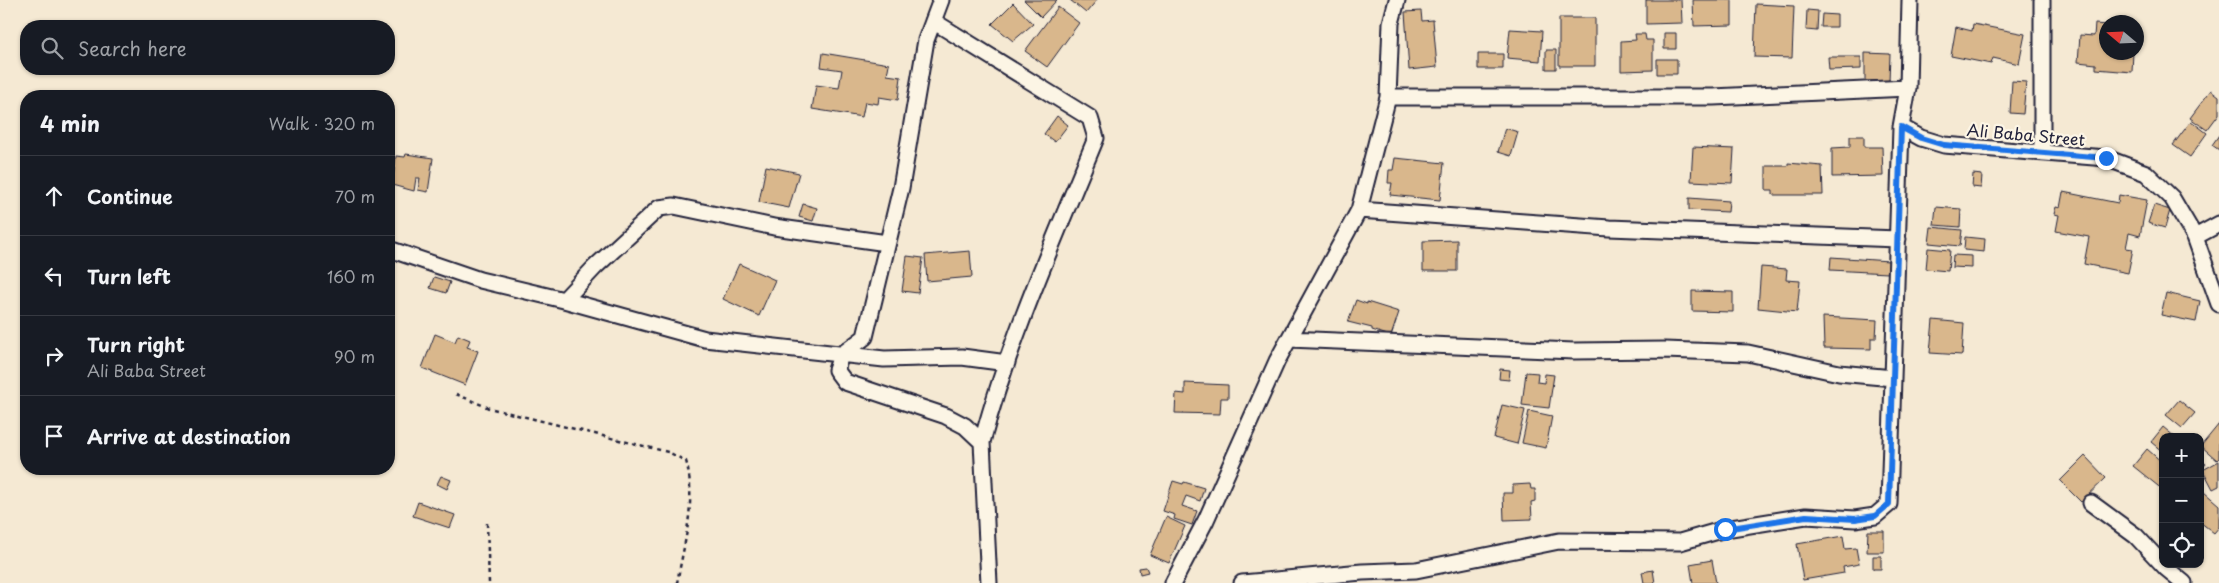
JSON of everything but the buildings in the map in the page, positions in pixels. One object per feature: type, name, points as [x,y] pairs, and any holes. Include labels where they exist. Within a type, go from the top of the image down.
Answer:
[{"type":"street","points":[[941,0],[926,40],[901,188],[865,337],[841,355],[836,370],[845,382],[946,416],[966,426],[982,442]]},
{"type":"street","points":[[1173,583],[1206,520],[1289,339],[1359,210],[1388,98],[1391,23],[1397,0]]},
{"type":"street","points":[[1242,583],[1362,572],[1416,576],[1558,541],[1680,542],[1725,529],[1806,516],[1855,519],[1875,516],[1889,504],[1901,127],[1908,88],[1910,0]]},
{"type":"street","points":[[2042,0],[2042,152]]},
{"type":"street","points":[[933,21],[1090,118],[1096,138],[1007,363],[991,406],[982,442],[989,583]]},
{"type":"street","points":[[1388,98],[1713,97],[1908,88]]},
{"type":"street","name":"Ali Baba Street","points":[[1901,127],[1921,138],[1944,145],[2106,158],[2146,173],[2172,198],[2195,237],[2219,304]]},
{"type":"street","points":[[564,300],[595,267],[659,208],[674,206],[774,226],[888,242]]},
{"type":"street","points":[[1359,210],[1609,228],[1898,239]]},
{"type":"street","points":[[2195,237],[2219,224]]},
{"type":"street","points":[[395,251],[480,280],[564,300],[705,339],[884,359],[962,357],[1007,363]]},
{"type":"street","points":[[1289,339],[1574,351],[1664,350],[1748,354],[1839,374],[1893,378]]},
{"type":"street","points":[[2091,503],[2136,536],[2184,583]]},
{"type":"path","points":[[456,394],[489,408],[668,452],[686,461],[690,476],[689,516],[677,583]]},
{"type":"path","points":[[487,523],[489,583]]},
{"type":"route","points":[[1725,529],[1806,516],[1855,519],[1875,516],[1889,504],[1901,127],[1921,138],[1944,145],[2106,158]]}]
